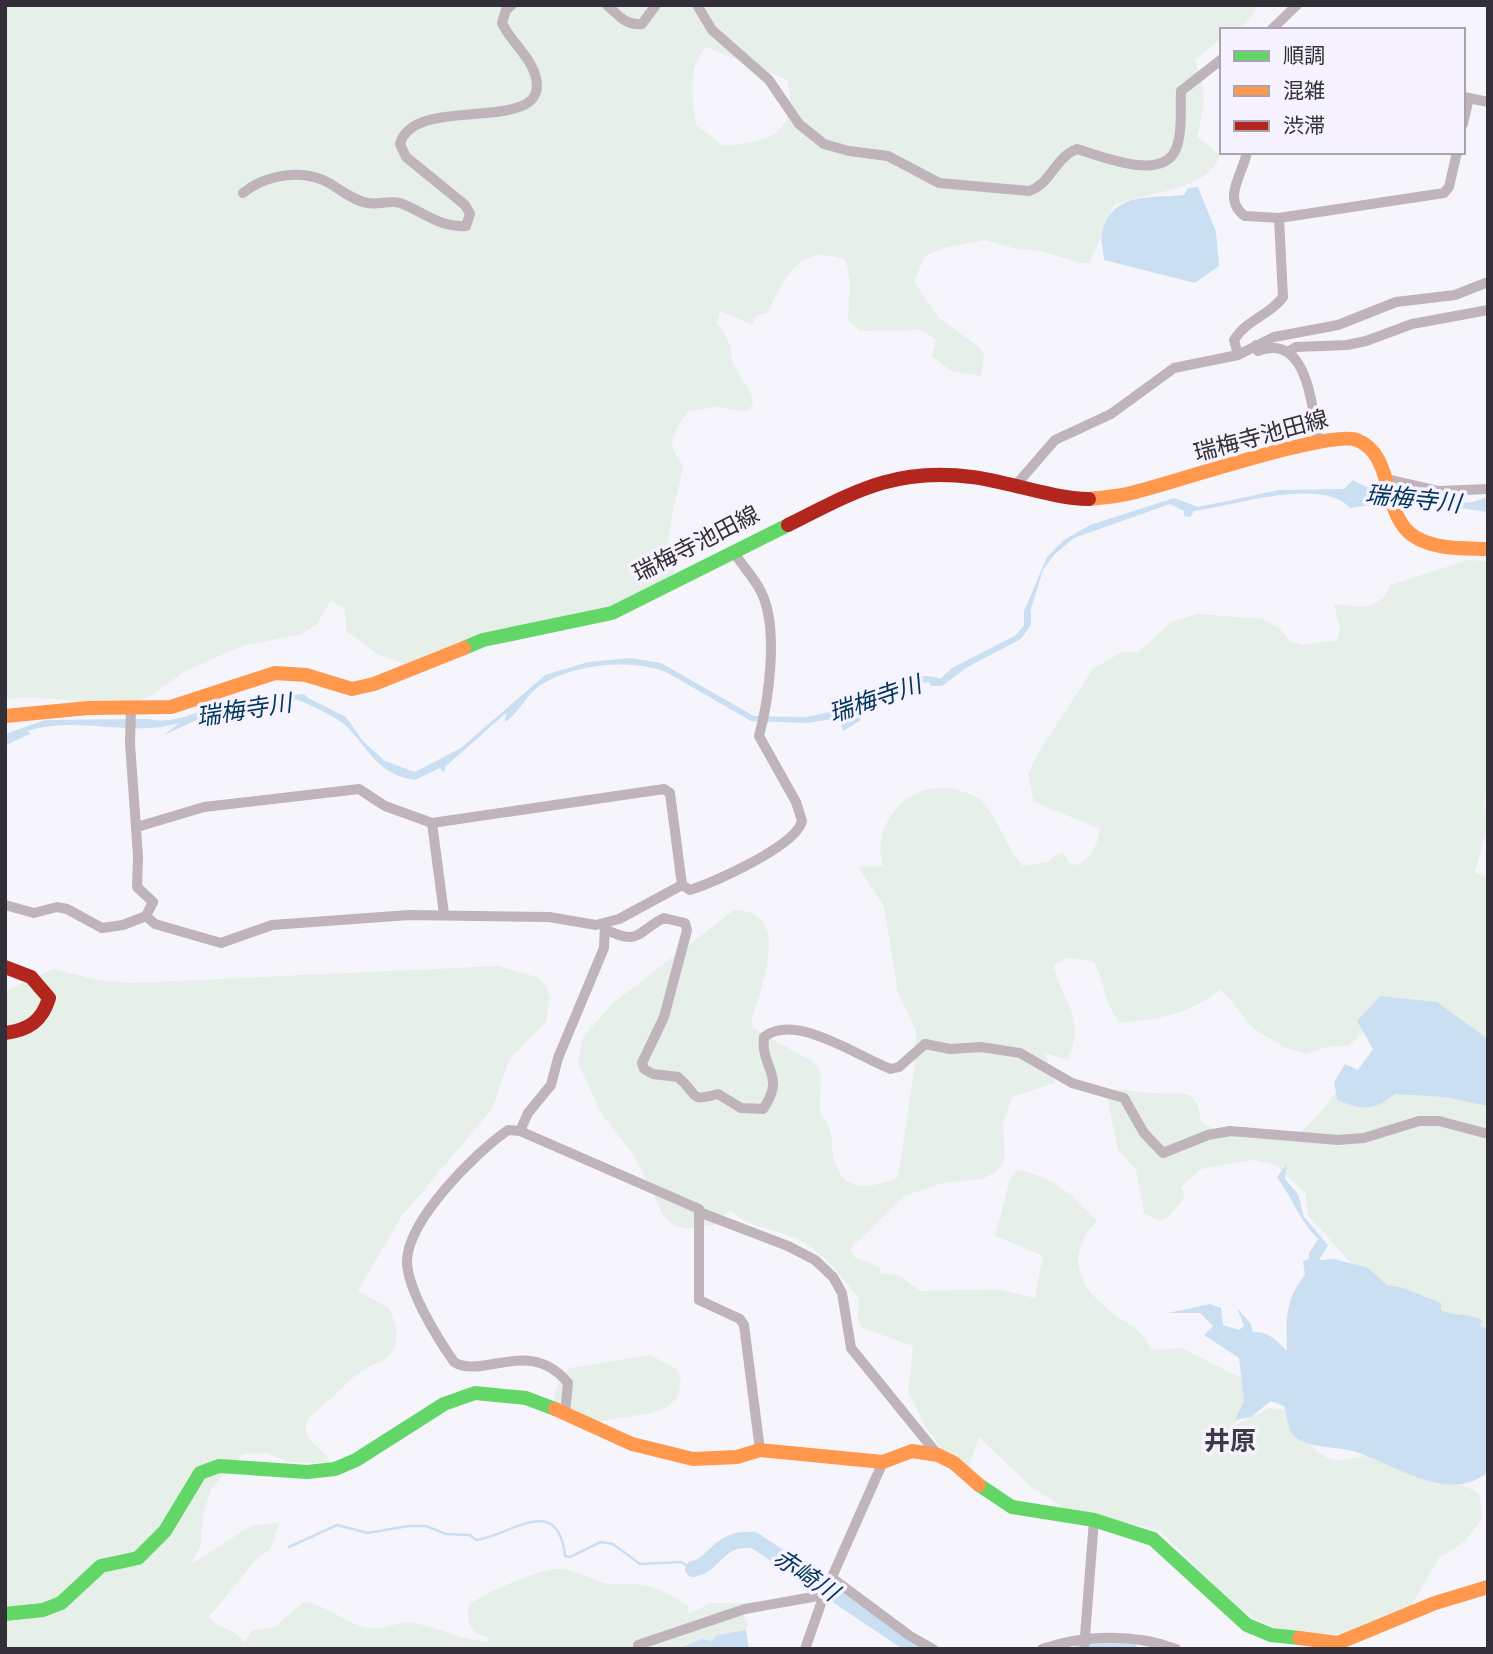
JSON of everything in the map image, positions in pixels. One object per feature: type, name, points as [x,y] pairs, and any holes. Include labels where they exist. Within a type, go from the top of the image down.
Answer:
[{"type":"main road","name":"瑞梅寺池田線","points":[[5,716],[171,707],[275,673],[306,675],[352,689],[374,684],[483,640],[612,612],[851,493],[899,476],[934,472],[1086,499],[1129,494],[1318,441],[1344,437],[1362,440],[1377,457],[1387,479]]},
{"type":"main road","points":[[1387,479],[1402,521],[1413,536],[1428,544],[1488,549]]},
{"type":"main road","points":[[5,967],[27,973],[41,985],[49,998],[46,1012],[36,1024],[24,1032],[5,1033]]},
{"type":"main road","points":[[5,1614],[43,1610],[61,1603],[101,1566],[138,1559],[165,1531],[193,1480],[200,1473],[219,1466],[307,1472],[335,1469],[375,1449],[444,1404],[475,1393],[526,1398],[565,1412],[632,1444],[693,1459],[737,1457],[760,1450],[883,1462],[912,1451],[938,1455],[954,1464],[991,1495],[1012,1507],[1094,1520],[1161,1544],[1203,1586],[1258,1631],[1349,1645],[1435,1603],[1488,1587]]},
{"type":"street","points":[[243,193],[255,183],[274,177],[309,176],[326,181],[369,204],[392,201],[447,225],[466,226],[470,214],[465,205],[414,164],[402,152],[400,144],[409,128],[434,118],[458,113],[508,112],[523,106],[533,95],[537,80],[529,62],[502,23],[506,10],[512,5]]},
{"type":"street","points":[[607,5],[625,22],[635,25],[642,24],[656,5]]},
{"type":"street","points":[[697,5],[712,30],[769,80],[811,137],[849,151],[888,156],[939,183],[966,187],[1029,191],[1038,188],[1056,163],[1077,149],[1121,163],[1145,166],[1164,163],[1174,153],[1178,142],[1181,90],[1220,61]]},
{"type":"street","points":[[1273,28],[1297,5]]},
{"type":"street","points":[[1466,98],[1488,102]]},
{"type":"street","points":[[1246,154],[1234,192],[1235,206],[1245,216],[1279,218],[1444,193],[1449,187],[1457,154]]},
{"type":"street","points":[[1238,355],[1234,340],[1240,330],[1277,305],[1283,297],[1279,218]]},
{"type":"street","points":[[1016,485],[1055,440],[1111,414],[1174,368],[1238,355],[1280,335],[1338,325],[1396,302],[1455,295],[1488,282]]},
{"type":"street","points":[[1288,352],[1296,347],[1357,344],[1412,324],[1488,310]]},
{"type":"street","points":[[1256,345],[1258,351],[1269,347],[1288,352],[1303,370],[1318,441]]},
{"type":"street","points":[[1387,479],[1440,491],[1488,489]]},
{"type":"street","points":[[682,885],[690,890],[716,882],[788,842],[801,828],[802,821],[796,802],[759,736],[767,707],[769,641],[764,598],[733,551]]},
{"type":"street","points":[[5,905],[34,913],[57,907],[68,909],[102,928],[123,925],[146,916],[153,902],[137,887],[131,708]]},
{"type":"street","points":[[137,827],[204,807],[359,789],[385,806],[432,823],[664,789],[670,793],[682,885]]},
{"type":"street","points":[[432,823],[444,914]]},
{"type":"street","points":[[605,926],[682,885]]},
{"type":"street","points":[[146,916],[155,923],[221,943],[272,925],[444,914],[549,917],[605,926],[627,939],[643,935],[664,918],[685,923],[687,930],[664,1017],[642,1063],[644,1069],[653,1074],[678,1077],[696,1098],[702,1100],[718,1094],[741,1108],[763,1109],[772,1096],[775,1081],[763,1045],[764,1037],[771,1031],[781,1030],[824,1038],[891,1069],[899,1067],[925,1044],[950,1049],[981,1047],[1020,1053],[1072,1083],[1124,1098],[1144,1133],[1163,1153],[1208,1135],[1230,1131],[1338,1140],[1364,1138],[1419,1121],[1439,1121],[1488,1134]]},
{"type":"street","points":[[520,1131],[528,1113],[551,1085],[558,1058],[604,948],[605,926]]},
{"type":"street","points":[[565,1412],[568,1383],[544,1364],[516,1361],[463,1366],[454,1362],[424,1309],[408,1271],[407,1262],[413,1239],[435,1204],[487,1147],[508,1130],[520,1131],[699,1209],[699,1300],[731,1314],[744,1325],[760,1450]]},
{"type":"street","points":[[699,1212],[788,1246],[815,1260],[833,1277],[842,1293],[851,1348],[938,1455]]},
{"type":"street","points":[[805,1649],[824,1595],[883,1462]]},
{"type":"street","points":[[1084,1644],[1094,1520]]},
{"type":"street","points":[[832,1578],[910,1636],[933,1649]]},
{"type":"street","points":[[638,1645],[745,1609],[824,1595]]},
{"type":"street","points":[[1042,1649],[1065,1641],[1084,1644],[1132,1639],[1176,1649]]},
{"type":"shaded area","points":[[5,5],[1258,5],[1244,25],[1238,28],[1220,28],[1220,40],[1195,60],[1204,98],[1197,137],[1220,155],[1213,167],[1203,177],[1189,184],[1114,205],[1090,263],[1080,263],[1040,251],[1017,249],[984,240],[944,248],[925,256],[914,282],[939,318],[979,347],[984,355],[981,376],[951,371],[932,356],[936,340],[921,330],[860,331],[848,320],[850,282],[846,261],[830,256],[806,259],[796,266],[780,287],[767,313],[757,315],[752,325],[720,311],[717,324],[727,338],[733,363],[749,390],[753,405],[745,412],[716,407],[688,412],[675,432],[672,444],[683,465],[669,534],[669,544],[680,553],[673,575],[606,622],[523,625],[408,665],[379,655],[346,631],[345,609],[331,600],[317,624],[300,635],[245,645],[185,671],[153,695],[127,704],[22,697],[5,700]],"holes":[[[706,47],[787,80],[789,112],[777,132],[753,142],[722,145],[696,125],[693,95],[696,63]]]},
{"type":"shaded area","points":[[1468,560],[1488,561],[1488,782],[1484,801],[1488,824],[1475,873],[1488,877],[1488,1050],[1386,1009],[1349,1046],[1327,1047],[1306,1054],[1284,1047],[1254,1029],[1221,989],[1198,1004],[1174,1014],[1120,1022],[1110,1006],[1093,961],[1066,958],[1053,966],[1072,1012],[1075,1032],[1073,1045],[1068,1060],[1045,1053],[1055,1083],[1012,1097],[1003,1123],[1005,1158],[997,1171],[983,1179],[943,1183],[904,1196],[851,1248],[854,1257],[880,1267],[881,1273],[898,1275],[921,1291],[996,1289],[1035,1298],[1043,1256],[995,1236],[1010,1179],[1017,1170],[1041,1177],[1071,1195],[1097,1221],[1082,1243],[1078,1265],[1086,1286],[1094,1296],[1137,1330],[1152,1350],[1182,1348],[1247,1381],[1247,1410],[1231,1427],[1270,1408],[1295,1411],[1306,1437],[1316,1450],[1328,1458],[1338,1460],[1371,1456],[1395,1460],[1479,1493],[1482,1518],[1479,1523],[1465,1541],[1439,1558],[1407,1613],[1351,1635],[1286,1631],[1256,1620],[1224,1594],[1159,1530],[1064,1509],[1028,1484],[979,1437],[967,1471],[948,1458],[924,1424],[908,1391],[913,1346],[862,1328],[857,1321],[859,1299],[838,1273],[805,1243],[753,1224],[730,1210],[718,1224],[686,1229],[675,1226],[664,1217],[634,1155],[602,1115],[578,1063],[583,1037],[613,1003],[734,910],[751,913],[764,924],[769,949],[764,979],[752,1019],[753,1028],[813,1062],[821,1073],[820,1114],[831,1133],[834,1157],[840,1174],[847,1181],[863,1186],[898,1177],[914,1071],[916,1030],[898,994],[884,906],[858,867],[883,866],[880,849],[883,833],[889,818],[900,805],[927,790],[944,788],[969,793],[987,808],[1023,866],[1048,862],[1055,855],[1064,853],[1069,863],[1078,865],[1093,850],[1100,829],[1034,802],[1028,774],[1041,748],[1093,669],[1122,652],[1138,652],[1173,621],[1198,614],[1263,619],[1280,629],[1290,641],[1301,645],[1337,640],[1340,628],[1334,604],[1368,607],[1383,598],[1391,585]]},
{"type":"shaded area","points":[[498,966],[537,977],[546,986],[550,998],[546,1022],[509,1060],[492,1109],[401,1217],[358,1291],[389,1308],[397,1336],[388,1357],[354,1377],[316,1411],[306,1424],[309,1438],[327,1456],[329,1463],[288,1462],[267,1453],[243,1454],[211,1489],[203,1515],[201,1545],[191,1564],[251,1526],[280,1522],[270,1549],[255,1561],[209,1617],[237,1634],[244,1642],[252,1631],[274,1627],[304,1602],[320,1606],[364,1627],[413,1623],[468,1639],[487,1641],[489,1637],[477,1633],[470,1626],[469,1604],[529,1576],[563,1569],[608,1584],[639,1584],[654,1588],[689,1606],[687,1615],[710,1603],[746,1603],[744,1615],[748,1625],[744,1635],[669,1649],[5,1649],[5,991],[53,969],[98,980],[132,983]]},
{"type":"shaded area","points":[[1343,1083],[1488,1101],[1488,1335],[1360,1273],[1308,1215],[1305,1193],[1276,1165],[1254,1160],[1201,1169],[1181,1187],[1185,1196],[1170,1216],[1160,1221],[1144,1214],[1136,1170],[1118,1150],[1107,1097],[1115,1089],[1187,1094],[1196,1102],[1201,1121],[1210,1127],[1235,1136],[1278,1139],[1305,1128]]},
{"type":"shaded area","points":[[650,1355],[677,1369],[681,1380],[678,1397],[666,1408],[590,1423],[556,1409],[555,1392],[569,1368]]},
{"type":"water","points":[[1198,187],[1216,232],[1219,266],[1195,283],[1104,260],[1102,233],[1107,219],[1115,209],[1135,199],[1184,195],[1188,188]]},
{"type":"water","name":"瑞梅寺川","points":[[1353,480],[1380,492],[1427,502],[1472,502],[1488,497],[1488,512],[1376,496],[1368,496],[1370,505],[1350,508],[1337,499],[1319,494],[1253,499],[1194,511],[1190,517],[1184,516],[1184,511],[1170,504],[1074,538],[1054,555],[1043,570],[1031,609],[1031,625],[1021,639],[966,668],[942,686],[931,686],[929,682],[905,687],[883,696],[871,707],[864,705],[847,718],[861,718],[860,721],[843,731],[839,716],[807,723],[751,721],[666,672],[635,665],[618,665],[583,668],[551,679],[533,691],[505,722],[506,713],[445,767],[444,773],[440,768],[415,780],[390,772],[374,759],[342,722],[297,700],[269,702],[212,714],[209,717],[207,715],[164,735],[179,723],[142,728],[85,725],[47,727],[28,731],[30,734],[6,745],[5,734],[45,720],[177,719],[224,700],[222,705],[249,698],[304,694],[346,717],[363,741],[385,761],[415,772],[461,748],[545,675],[588,662],[630,658],[661,663],[754,716],[806,717],[834,711],[838,706],[863,700],[916,677],[940,679],[952,668],[1016,635],[1024,625],[1024,611],[1047,557],[1064,540],[1090,525],[1174,498],[1198,507],[1279,490],[1344,489]]},
{"type":"water","points":[[1380,996],[1437,1002],[1488,1039],[1488,1106],[1445,1097],[1395,1094],[1380,1104],[1367,1108],[1337,1100],[1334,1082],[1345,1064],[1358,1070],[1373,1049],[1357,1021]]},
{"type":"water","points":[[1287,1164],[1285,1179],[1298,1194],[1304,1217],[1328,1245],[1319,1260],[1334,1259],[1368,1268],[1387,1285],[1403,1288],[1441,1303],[1441,1310],[1446,1312],[1482,1320],[1480,1326],[1488,1329],[1488,1472],[1472,1481],[1439,1483],[1422,1479],[1356,1452],[1305,1442],[1292,1433],[1284,1406],[1271,1401],[1251,1417],[1235,1420],[1244,1401],[1239,1358],[1204,1335],[1213,1326],[1200,1313],[1168,1313],[1210,1304],[1221,1308],[1223,1325],[1239,1330],[1244,1326],[1237,1308],[1251,1324],[1253,1332],[1268,1335],[1287,1351],[1290,1302],[1305,1275],[1303,1261],[1309,1259],[1309,1253],[1318,1239],[1306,1225],[1277,1177]]},
{"type":"water","points":[[746,1630],[749,1649],[678,1649],[702,1639],[712,1641],[717,1635]]},
{"type":"waterway","points":[[289,1547],[337,1525],[368,1533],[408,1526],[426,1526],[446,1534],[470,1535],[476,1540],[531,1522],[543,1521],[553,1526],[561,1536],[565,1556],[570,1557],[601,1542],[613,1544],[640,1564],[681,1562],[693,1569]]},
{"type":"waterway","name":"赤崎川","points":[[693,1569],[732,1543],[754,1540],[917,1649]]},
{"type":"waterway","name":"赤崎川","points":[[1082,1649],[1129,1649]]},
{"type":"traffic: fast","points":[[464,648],[483,640],[612,613],[788,525]]},
{"type":"traffic: fast","points":[[5,1614],[43,1610],[61,1603],[101,1566],[138,1558],[165,1531],[200,1473],[219,1466],[307,1472],[335,1469],[356,1460],[444,1404],[475,1393],[526,1398],[555,1409]]},
{"type":"traffic: fast","points":[[979,1485],[1012,1507],[1094,1520],[1153,1539],[1247,1625],[1271,1635],[1299,1638]]},
{"type":"traffic: slow","points":[[1089,499],[1151,488],[1316,442],[1357,440],[1369,448],[1378,459],[1397,516],[1404,528],[1423,541],[1441,546],[1488,549]]},
{"type":"traffic: slow","points":[[5,716],[88,708],[171,707],[275,673],[306,675],[352,689],[374,684],[464,648]]},
{"type":"traffic: slow","points":[[555,1409],[632,1444],[693,1459],[737,1457],[760,1450],[883,1462],[912,1451],[938,1455],[954,1463],[979,1485]]},
{"type":"traffic: slow","points":[[1299,1638],[1338,1643],[1435,1603],[1488,1587]]},
{"type":"traffic: jam","points":[[788,525],[876,485],[920,476],[972,477],[1060,496],[1089,499]]},
{"type":"traffic: jam","points":[[5,967],[31,977],[49,998],[43,1013],[28,1027],[5,1033]]},
{"type":"district","name":"井原","points":[[1230,1441]]}]
